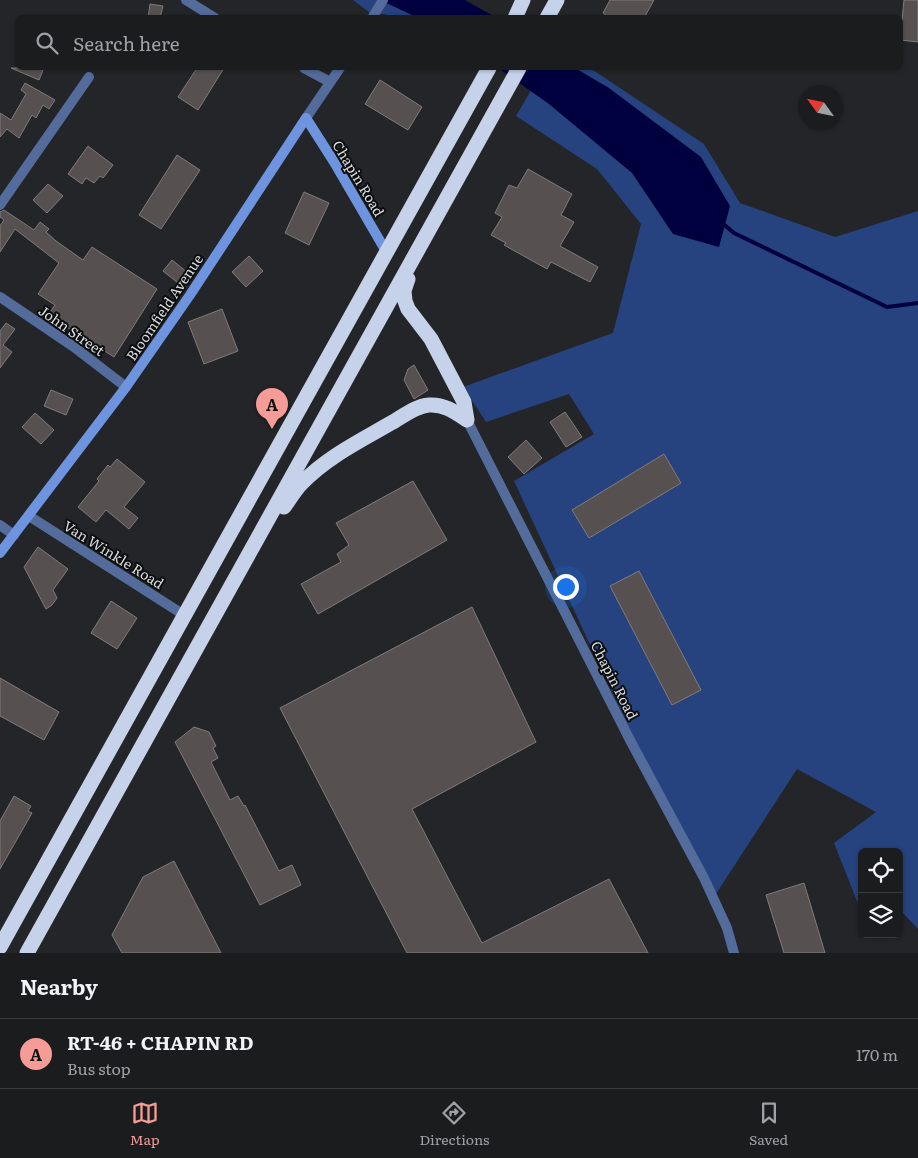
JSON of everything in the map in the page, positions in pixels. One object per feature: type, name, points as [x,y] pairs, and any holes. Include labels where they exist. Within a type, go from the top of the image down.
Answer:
[{"type":"highway","points":[[516,15],[523,0]]},
{"type":"highway","points":[[548,15],[556,0]]},
{"type":"highway","points":[[0,947],[488,70]]},
{"type":"highway","points":[[27,953],[518,70]]},
{"type":"highway","points":[[414,259],[404,292],[405,300],[415,320],[431,339],[464,402],[467,420]]},
{"type":"highway","points":[[251,550],[302,484],[342,450],[413,410],[427,405],[450,409],[467,420]]},
{"type":"street","points":[[186,0],[210,15]]},
{"type":"street","points":[[374,15],[383,0]]},
{"type":"street","points":[[308,70],[330,82]]},
{"type":"street","name":"Bloomfield Avenue","points":[[0,553],[126,387],[190,295],[339,70]]},
{"type":"street","points":[[0,205],[88,77]]},
{"type":"street","name":"Chapin Road","points":[[306,118],[387,253]]},
{"type":"street","name":"John Street","points":[[0,297],[74,347],[126,387]]},
{"type":"street","name":"Chapin Road","points":[[467,420],[704,878],[727,928],[734,953]]},
{"type":"street","name":"Van Winkle Road","points":[[29,516],[184,615]]},
{"type":"street","points":[[0,526],[14,535]]},
{"type":"shaded area","points":[[353,0],[465,0],[481,9],[478,15],[388,15],[369,12]]},
{"type":"shaded area","points":[[380,0],[465,0],[491,15],[412,15]]},
{"type":"shaded area","points":[[501,70],[578,70],[609,88],[701,157],[730,206],[719,247],[673,234],[632,173],[549,104]]},
{"type":"shaded area","points":[[543,70],[593,70],[704,144],[740,203],[835,237],[918,211],[918,929],[903,913],[903,848],[858,848],[858,901],[834,843],[876,812],[797,769],[714,897],[638,748],[514,481],[594,434],[569,394],[486,422],[463,387],[613,333],[641,224],[597,169],[516,116]]},
{"type":"building","points":[[610,0],[654,0],[646,15],[606,15],[603,13]]},
{"type":"building","points":[[904,0],[918,0],[918,42],[903,40]]},
{"type":"building","points":[[150,4],[163,6],[161,15],[148,15]]},
{"type":"building","points":[[16,70],[43,70],[39,80]]},
{"type":"building","points":[[196,70],[223,70],[198,110],[178,97]]},
{"type":"building","points":[[380,80],[422,107],[408,130],[365,104]]},
{"type":"building","points":[[25,83],[55,100],[49,109],[43,105],[36,118],[32,115],[19,138],[7,129],[0,137],[0,113],[11,120],[26,94],[21,90]]},
{"type":"building","points":[[88,146],[113,165],[103,178],[100,176],[94,183],[86,178],[82,184],[68,174]]},
{"type":"building","points":[[177,155],[200,170],[161,229],[139,215]]},
{"type":"building","points":[[528,169],[572,194],[561,215],[574,222],[560,246],[598,267],[590,282],[551,262],[547,269],[504,245],[506,243],[491,235],[502,217],[495,213],[509,185],[517,188]]},
{"type":"building","points":[[48,184],[63,196],[47,213],[33,200]]},
{"type":"building","points":[[304,192],[329,203],[309,245],[285,233]]},
{"type":"building","points":[[4,210],[34,230],[40,222],[49,229],[46,232],[56,241],[83,260],[92,247],[157,289],[114,357],[48,315],[55,305],[38,294],[59,263],[15,229],[0,252],[0,226],[4,220],[0,217],[0,212]]},
{"type":"building","points":[[249,256],[263,271],[246,287],[232,272]]},
{"type":"building","points":[[172,260],[187,272],[178,283],[163,271]]},
{"type":"building","points":[[222,309],[238,351],[204,364],[188,322]]},
{"type":"building","points":[[6,323],[15,329],[3,345],[12,352],[0,368],[0,331]]},
{"type":"building","points":[[414,365],[428,390],[414,399],[404,380],[408,369]]},
{"type":"building","points":[[51,390],[73,399],[66,415],[44,406]]},
{"type":"building","points":[[565,412],[582,437],[566,447],[550,422]]},
{"type":"building","points":[[35,413],[54,430],[41,444],[22,427]]},
{"type":"building","points":[[526,440],[542,458],[524,474],[508,457]]},
{"type":"building","points":[[664,454],[681,483],[589,538],[572,510]]},
{"type":"building","points":[[117,459],[145,482],[124,507],[138,518],[129,529],[106,510],[96,522],[78,507],[99,481],[97,479],[108,465],[110,467]]},
{"type":"building","points":[[413,481],[447,540],[318,614],[301,584],[341,562],[337,554],[349,545],[336,523]]},
{"type":"building","points":[[38,547],[68,569],[53,590],[57,598],[46,609],[24,567]]},
{"type":"building","points":[[639,571],[701,690],[672,705],[610,586]]},
{"type":"building","points":[[111,601],[137,618],[117,649],[91,633]]},
{"type":"building","points":[[472,607],[536,742],[412,809],[482,943],[609,879],[648,953],[407,953],[280,708]]},
{"type":"building","points":[[0,678],[59,712],[44,740],[0,716]]},
{"type":"building","points":[[194,727],[209,732],[216,746],[213,748],[218,758],[211,762],[230,800],[238,796],[245,805],[279,871],[292,865],[301,885],[260,905],[175,742]]},
{"type":"building","points":[[14,796],[31,806],[28,811],[32,813],[0,869],[0,821]]},
{"type":"building","points":[[174,861],[221,953],[122,953],[112,935],[143,877]]},
{"type":"building","points":[[804,883],[825,953],[784,953],[766,895]]},
{"type":"waterway","points":[[721,222],[734,233],[887,307],[918,303]]},
{"type":"place","name":"RT-46 + CHAPIN RD","points":[[272,429]]}]
